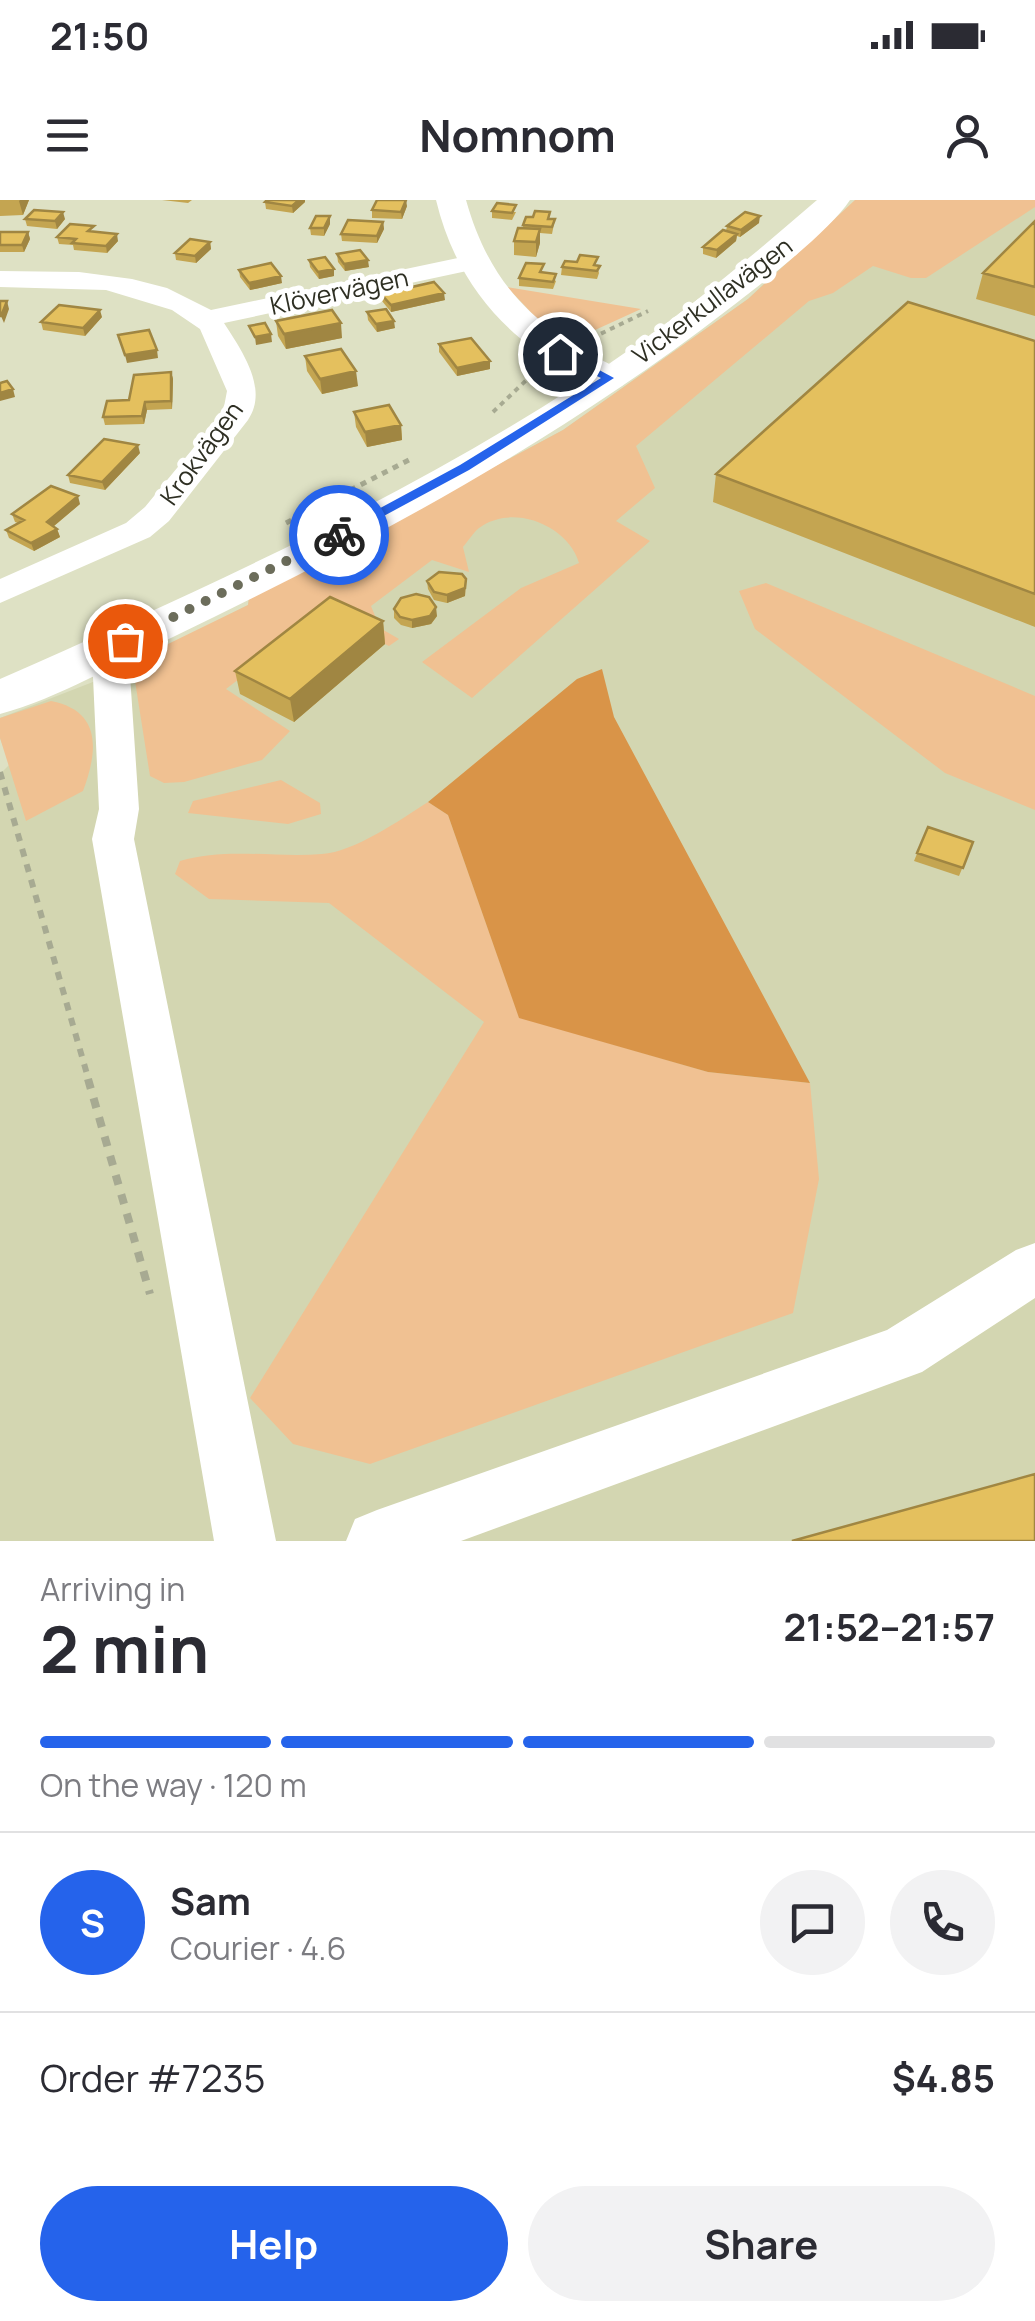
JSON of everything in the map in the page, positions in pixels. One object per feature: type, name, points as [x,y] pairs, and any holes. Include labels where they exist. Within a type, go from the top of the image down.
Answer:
[{"type":"main road","name":"Vickerkullavägen","points":[[0,698],[327,542],[448,477],[609,378],[740,284],[835,200]]},
{"type":"street","points":[[451,200],[463,246],[505,308],[532,335],[560,354],[609,378]]},
{"type":"street","name":"Klövervägen","points":[[207,318],[472,263]]},
{"type":"street","points":[[0,279],[124,286],[207,318]]},
{"type":"street","name":"Krokvägen","points":[[0,592],[138,530],[157,514],[237,414],[244,397],[242,380],[207,318]]},
{"type":"street","points":[[95,656],[112,675],[119,809],[113,839],[246,1541]]},
{"type":"street","points":[[377,1541],[902,1352],[1035,1268]]},
{"type":"path","points":[[481,420],[560,354],[657,306]]},
{"type":"path","points":[[270,532],[422,453]]},
{"type":"path","points":[[0,772],[156,1313]]},
{"type":"shaded area","points":[[855,200],[1035,200],[1035,207],[926,278],[911,278],[873,266],[833,293],[809,301],[636,446],[655,488],[616,521],[650,541],[472,698],[422,662],[521,588],[579,563],[563,538],[537,522],[522,518],[492,521],[479,528],[463,547],[469,572],[432,560],[371,606],[380,628],[399,639],[389,646],[323,615],[226,689],[290,731],[262,760],[184,782],[164,783],[150,776],[135,681],[168,644],[248,605],[249,598],[563,430],[748,299]]},
{"type":"shaded area","points":[[1035,200],[1035,1541],[0,1541],[0,774],[10,764],[0,738],[0,718],[111,675],[248,605],[249,598],[563,430],[748,299],[814,236]]},
{"type":"shaded area","points":[[507,287],[641,309],[571,341],[543,325]]},
{"type":"shaded area","points":[[766,583],[1035,696],[1035,810],[945,773],[755,629],[739,591]]},
{"type":"shaded area","points":[[602,669],[614,717],[810,1083],[708,1072],[519,1018],[448,815],[428,802],[577,679]]},
{"type":"shaded area","points":[[51,701],[68,706],[87,723],[92,735],[92,761],[83,791],[26,821],[0,738],[0,718]]},
{"type":"shaded area","points":[[281,780],[320,803],[321,814],[288,824],[188,813],[193,801]]},
{"type":"shaded area","points":[[428,802],[448,815],[519,1017],[708,1072],[810,1083],[819,1179],[793,1313],[370,1464],[293,1444],[250,1398],[484,1022],[329,903],[209,899],[175,874],[180,861],[197,857],[335,852],[376,834]]},
{"type":"building","points":[[267,200],[299,200],[292,206]]},
{"type":"building","points":[[377,200],[406,200],[401,212],[372,210]]},
{"type":"building","points":[[497,203],[516,205],[512,213],[492,211]]},
{"type":"building","points":[[34,210],[63,212],[55,221],[25,219]]},
{"type":"building","points":[[535,211],[550,212],[548,219],[555,219],[552,227],[523,225]]},
{"type":"building","points":[[745,212],[760,216],[741,230],[727,226]]},
{"type":"building","points":[[316,216],[330,216],[324,228],[310,228]]},
{"type":"building","points":[[348,220],[383,222],[377,236],[341,234]]},
{"type":"building","points":[[1035,221],[1035,287],[983,273]]},
{"type":"building","points":[[70,224],[94,226],[88,231],[117,234],[106,246],[72,243],[76,239],[57,237]]},
{"type":"building","points":[[518,228],[540,229],[536,242],[514,241]]},
{"type":"building","points":[[723,230],[737,234],[717,250],[703,247]]},
{"type":"building","points":[[0,232],[28,232],[22,245],[0,245]]},
{"type":"building","points":[[190,239],[210,242],[195,256],[175,253]]},
{"type":"building","points":[[360,250],[368,260],[344,264],[337,254]]},
{"type":"building","points":[[580,255],[598,257],[594,265],[600,266],[597,271],[562,267],[565,261],[577,262]]},
{"type":"building","points":[[325,257],[334,269],[318,272],[309,260]]},
{"type":"building","points":[[271,263],[281,276],[249,283],[239,270]]},
{"type":"building","points":[[526,263],[544,264],[540,272],[556,274],[553,282],[519,278]]},
{"type":"building","points":[[434,282],[444,293],[391,305],[381,294]]},
{"type":"building","points":[[908,302],[1035,341],[1035,594],[716,474]]},
{"type":"building","points":[[59,305],[100,310],[83,328],[41,322]]},
{"type":"building","points":[[386,309],[394,321],[376,324],[367,312]]},
{"type":"building","points":[[332,310],[341,323],[284,334],[276,321]]},
{"type":"building","points":[[265,323],[271,334],[255,337],[249,326]]},
{"type":"building","points":[[149,330],[157,350],[125,355],[118,335]]},
{"type":"building","points":[[471,338],[490,361],[457,368],[439,344]]},
{"type":"building","points":[[341,349],[356,371],[320,379],[305,356]]},
{"type":"building","points":[[171,372],[171,401],[145,402],[142,416],[103,417],[107,401],[129,400],[134,375]]},
{"type":"building","points":[[7,381],[13,389],[0,393],[0,383]]},
{"type":"building","points":[[389,405],[401,425],[365,432],[354,412]]},
{"type":"building","points":[[104,439],[138,445],[102,482],[68,475]]},
{"type":"building","points":[[51,486],[78,496],[47,522],[57,529],[31,543],[6,530],[24,520],[12,514]]},
{"type":"building","points":[[439,572],[462,574],[465,588],[447,595],[434,592],[427,581]]},
{"type":"building","points":[[416,594],[429,597],[436,607],[430,616],[412,620],[400,617],[394,609],[401,598]]},
{"type":"building","points":[[330,597],[383,621],[290,699],[235,671]]},
{"type":"building","points":[[928,827],[973,842],[963,868],[917,853]]},
{"type":"building","points":[[1035,1474],[1035,1541],[792,1541]]},
{"type":"way so far","points":[[125,641],[339,535]]},
{"type":"route","points":[[339,535],[464,468],[609,378],[560,354]]}]
